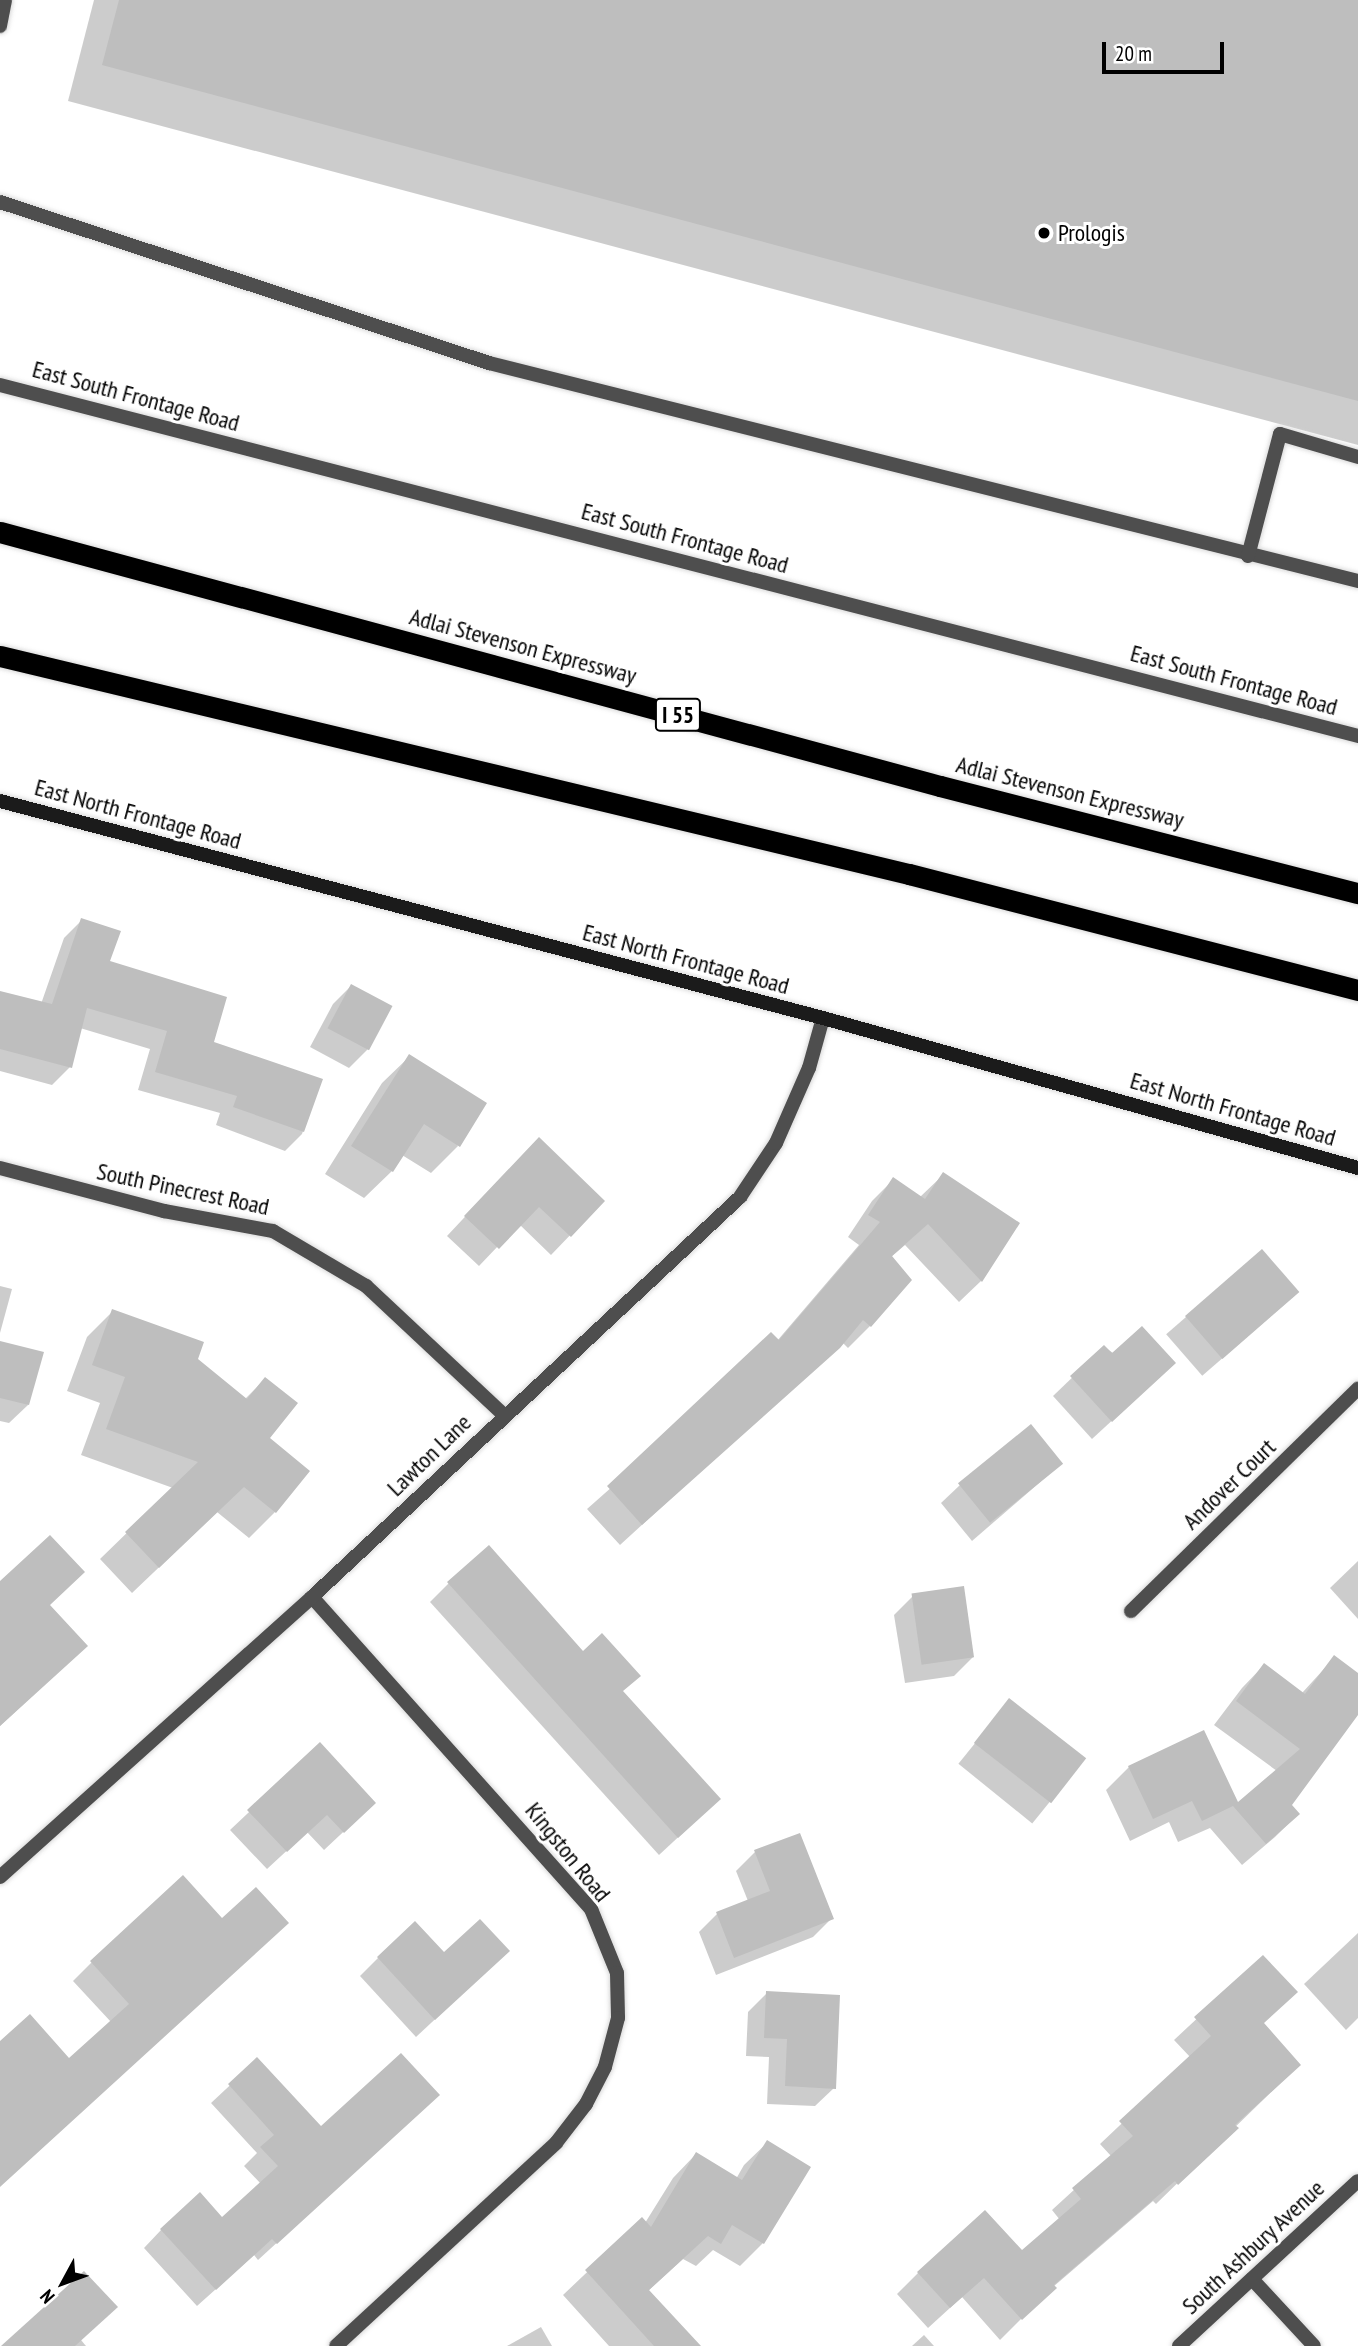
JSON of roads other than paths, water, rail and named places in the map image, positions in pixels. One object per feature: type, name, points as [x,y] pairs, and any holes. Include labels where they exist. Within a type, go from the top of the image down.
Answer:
[{"type":"highway","name":"Adlai Stevenson Expressway","points":[[0,532],[927,783],[1358,893]]},
{"type":"highway","points":[[0,656],[909,874],[1358,990]]},
{"type":"street","points":[[0,26],[5,0]]},
{"type":"street","points":[[0,202],[489,363],[1248,556],[1358,581]]},
{"type":"street","name":"East South Frontage Road","points":[[0,385],[1358,736]]},
{"type":"street","points":[[1248,556],[1280,434],[1358,457]]},
{"type":"street","name":"East North Frontage Road","points":[[0,801],[823,1018],[1358,1168]]},
{"type":"street","name":"Lawton Lane","points":[[0,1877],[312,1597],[740,1197],[776,1143],[809,1068],[823,1018]]},
{"type":"street","name":"South Pinecrest Road","points":[[0,1168],[164,1212],[273,1231],[366,1286],[504,1415]]},
{"type":"street","name":"Andover Court","points":[[1131,1611],[1358,1389]]},
{"type":"street","name":"Kingston Road","points":[[312,1597],[591,1909],[617,1973],[618,2018],[604,2067],[586,2104],[556,2143],[336,2346]]},
{"type":"street","name":"South Ashbury Avenue","points":[[1180,2346],[1358,2181]]},
{"type":"street","points":[[1252,2279],[1314,2346]]},
{"type":"place","name":"Prologis","points":[[1044,233]]}]
